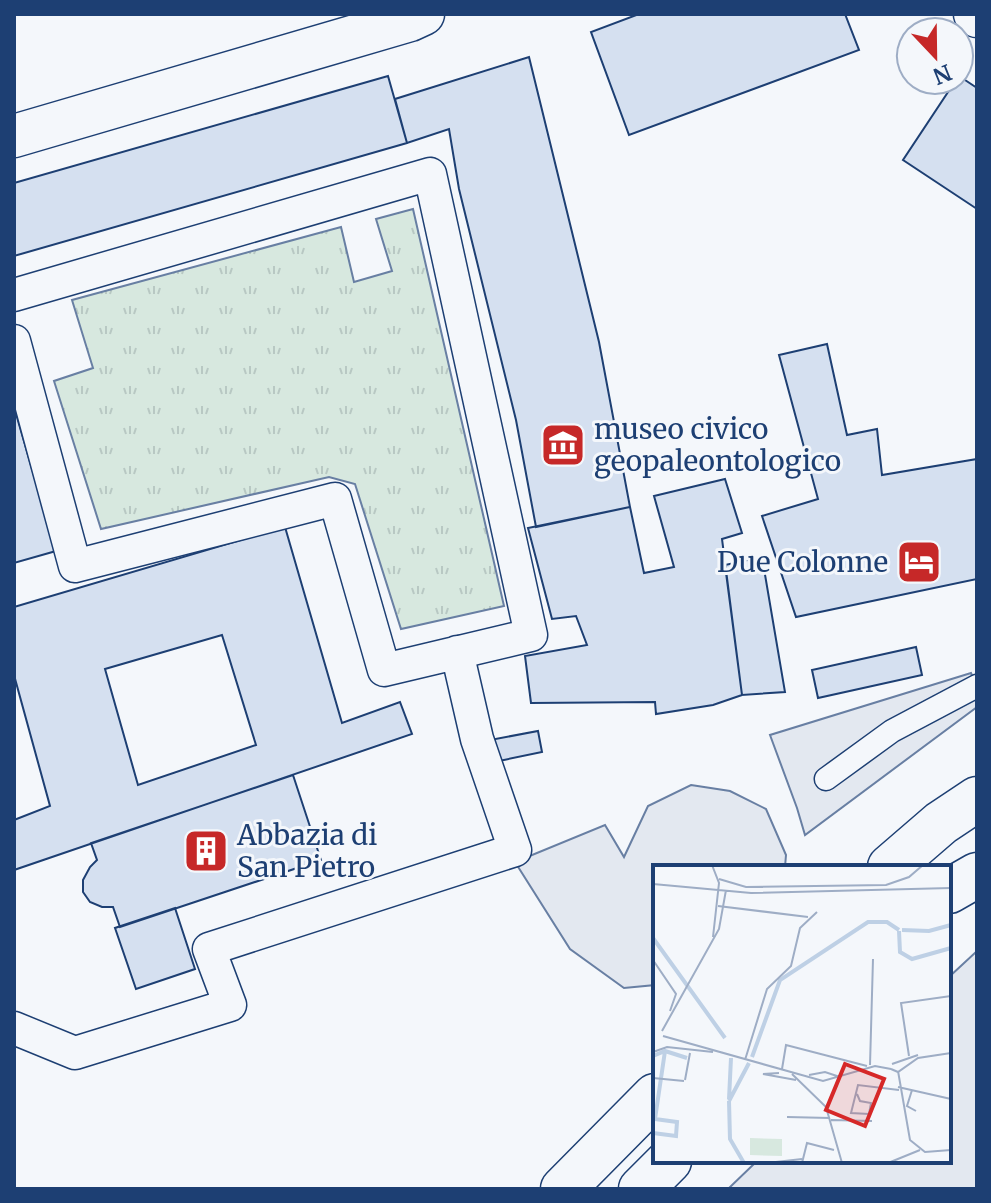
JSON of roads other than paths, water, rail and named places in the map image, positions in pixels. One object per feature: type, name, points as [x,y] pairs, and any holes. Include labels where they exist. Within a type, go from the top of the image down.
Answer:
[{"type":"main road","points":[[892,865],[941,823],[977,799]]},
{"type":"main road","points":[[951,890],[977,875]]},
{"type":"main road","points":[[563,1189],[653,1098]]},
{"type":"main road","points":[[641,1189],[667,1163]]},
{"type":"street","points":[[14,136],[423,14]]},
{"type":"street","points":[[14,295],[430,174],[531,635],[384,670],[335,499],[75,566],[14,341]]},
{"type":"street","points":[[14,1028],[75,1053],[230,1005],[209,949],[515,850],[477,739],[457,652]]},
{"type":"lane","points":[[826,779],[892,731],[977,686]]},
{"type":"place","name":"museo civico geopaleontologico","points":[[563,445]]},
{"type":"place","name":"Due Colonne","points":[[919,562]]},
{"type":"place","name":"Abbazia di San Pietro","points":[[206,851]]}]
